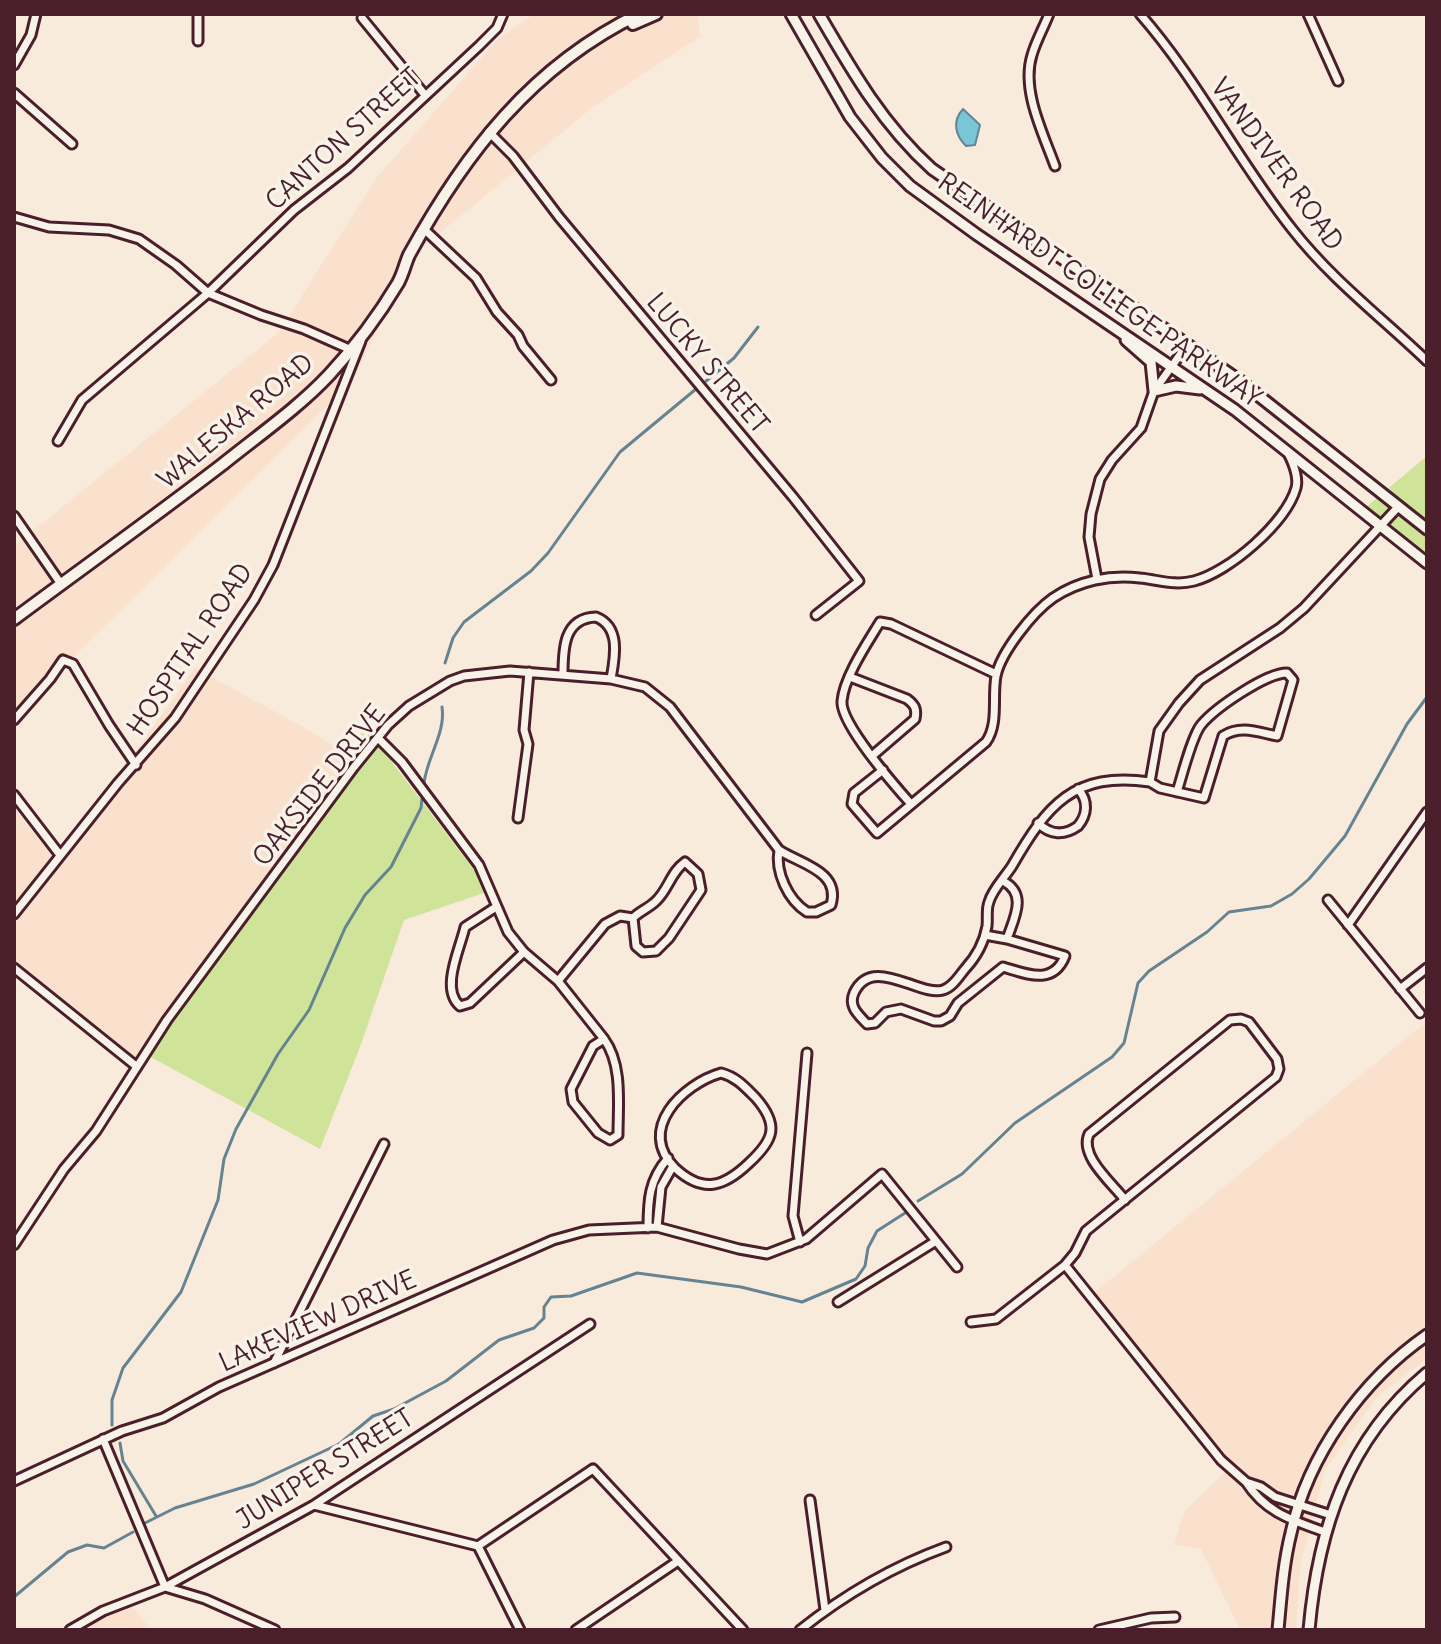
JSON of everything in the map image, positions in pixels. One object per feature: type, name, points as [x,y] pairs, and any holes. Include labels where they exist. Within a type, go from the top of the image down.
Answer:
[{"type":"main road","name":"WALESKA ROAD","points":[[14,619],[157,516],[318,386],[365,331],[400,279],[408,257],[455,179],[489,132],[515,102],[550,71],[639,14]]},
{"type":"main road","name":"WALESKA ROAD","points":[[598,39],[656,14]]},
{"type":"street","points":[[14,65],[31,35],[36,14]]},
{"type":"street","points":[[198,14],[198,41]]},
{"type":"street","name":"CANTON STREET","points":[[58,441],[82,400],[208,293],[294,210],[348,168],[497,28],[503,14]]},
{"type":"street","name":"REINHARDT COLLEGE PARKWAY","points":[[791,14],[841,105],[870,144],[910,186],[1206,390],[1285,448],[1427,563]]},
{"type":"street","name":"REINHARDT COLLEGE PARKWAY","points":[[819,14],[870,100],[899,137],[932,169],[1276,408],[1427,529]]},
{"type":"street","points":[[1049,14],[1031,57],[1030,84],[1055,166]]},
{"type":"street","name":"VANDIVER ROAD","points":[[1140,14],[1203,96],[1289,225],[1313,255],[1334,279],[1427,361]]},
{"type":"street","points":[[1308,14],[1338,81]]},
{"type":"street","points":[[362,18],[425,95]]},
{"type":"street","points":[[14,93],[72,144]]},
{"type":"street","name":"LUCKY STREET","points":[[489,132],[513,156],[559,217],[859,581],[816,615]]},
{"type":"street","points":[[14,217],[49,227],[109,230],[139,239],[208,293],[349,349]]},
{"type":"street","points":[[425,230],[476,278],[497,312],[551,380]]},
{"type":"street","points":[[1093,312],[1151,362],[1154,391]]},
{"type":"street","name":"HOSPITAL ROAD","points":[[14,914],[175,718],[254,600],[273,565],[365,331]]},
{"type":"street","points":[[1097,579],[1089,537],[1100,479],[1112,460],[1141,428],[1154,391],[1187,345]]},
{"type":"street","points":[[1154,391],[1176,386],[1206,390]]},
{"type":"street","points":[[883,770],[854,793],[852,804],[877,833],[990,736],[996,674],[1007,652],[1036,614],[1052,599],[1097,579],[1138,578],[1175,584],[1195,581],[1227,564],[1262,537],[1296,489],[1296,477],[1285,448]]},
{"type":"street","points":[[1150,782],[1159,731],[1179,703],[1200,680],[1280,628],[1304,608],[1399,506]]},
{"type":"street","points":[[14,516],[61,584]]},
{"type":"street","points":[[563,674],[569,631],[581,619],[596,617],[610,625],[613,632],[615,642],[611,679]]},
{"type":"street","points":[[911,804],[851,726],[842,702],[850,677],[880,622],[891,624],[996,674]]},
{"type":"street","points":[[14,720],[59,664],[68,660],[136,765]]},
{"type":"street","name":"OAKSIDE DRIVE","points":[[14,1245],[64,1169],[96,1131],[136,1066],[211,959],[378,738],[409,706],[450,681],[494,671],[529,672],[611,679],[645,687],[670,707],[779,850],[812,867],[829,880],[831,905],[816,912],[807,912],[794,902],[777,860],[779,850]]},
{"type":"street","points":[[518,818],[528,744],[524,730],[529,672]]},
{"type":"street","points":[[985,935],[1065,956],[1055,971],[1041,977],[1003,967],[958,1003],[950,1016],[941,1021],[901,1009],[886,1012],[875,1023],[867,1024],[856,1013],[855,991],[874,977],[884,976],[936,990],[949,987],[983,944],[989,900],[1038,823],[1057,803],[1078,789],[1111,780],[1150,782],[1160,788],[1177,792],[1204,798],[1223,736],[1233,730],[1245,729],[1277,736],[1293,680],[1287,673],[1276,673],[1267,678],[1230,701],[1200,727],[1177,792]]},
{"type":"street","points":[[850,677],[907,699],[917,711],[915,719],[872,756]]},
{"type":"street","points":[[378,738],[402,762],[479,865],[505,927],[524,952],[558,981],[604,1039],[613,1052],[618,1086],[618,1135],[610,1140],[598,1133],[573,1102],[571,1089],[593,1046],[604,1039]]},
{"type":"street","points":[[1038,823],[1050,832],[1059,834],[1078,826],[1086,808],[1078,789]]},
{"type":"street","points":[[14,795],[60,855]]},
{"type":"street","points":[[1348,925],[1427,812]]},
{"type":"street","points":[[558,981],[605,924],[620,916],[633,918],[656,902],[677,868],[685,862],[698,874],[701,890],[669,938],[656,951],[643,952],[636,946],[633,918]]},
{"type":"street","points":[[1003,881],[1013,888],[1018,902],[1007,939]]},
{"type":"street","points":[[1328,900],[1420,1013]]},
{"type":"street","points":[[496,907],[465,927],[450,988],[453,999],[460,1006],[470,1003],[524,952]]},
{"type":"street","points":[[14,968],[136,1066]]},
{"type":"street","points":[[1400,989],[1427,968]]},
{"type":"street","points":[[971,1322],[996,1319],[1065,1265],[1086,1231],[1125,1200],[1276,1077],[1279,1069],[1277,1059],[1249,1022],[1230,1020],[1089,1134],[1085,1141],[1086,1151],[1125,1200]]},
{"type":"street","points":[[800,1242],[793,1216],[807,1053]]},
{"type":"street","points":[[721,1073],[734,1076],[767,1111],[772,1129],[769,1144],[730,1180],[715,1184],[692,1182],[673,1166],[661,1138],[666,1113],[680,1094],[701,1079],[721,1073]]},
{"type":"street","points":[[274,1363],[384,1144]]},
{"type":"street","points":[[648,1228],[651,1184],[656,1171],[668,1158]]},
{"type":"street","points":[[657,1227],[661,1187],[673,1166]]},
{"type":"street","name":"LAKEVIEW DRIVE","points":[[14,1481],[103,1439],[163,1418],[219,1387],[553,1240],[589,1230],[657,1227],[767,1254],[806,1239],[882,1174],[936,1241]]},
{"type":"street","points":[[838,1302],[936,1241],[957,1267]]},
{"type":"street","points":[[1065,1265],[1221,1460],[1246,1482],[1256,1498],[1272,1510],[1325,1532]]},
{"type":"street","name":"JUNIPER STREET","points":[[74,1629],[113,1607],[165,1587],[314,1505],[590,1324]]},
{"type":"street","points":[[1278,1630],[1282,1584],[1295,1521],[1319,1460],[1347,1414],[1379,1375],[1427,1335]]},
{"type":"street","points":[[1309,1630],[1314,1577],[1325,1532],[1351,1466],[1395,1403],[1427,1373]]},
{"type":"street","points":[[103,1439],[165,1587],[205,1599],[251,1622],[275,1630]]},
{"type":"street","points":[[314,1505],[478,1546],[593,1469],[743,1630]]},
{"type":"street","points":[[1246,1482],[1331,1515]]},
{"type":"street","points":[[810,1500],[825,1610]]},
{"type":"street","points":[[478,1546],[520,1630]]},
{"type":"street","points":[[800,1630],[825,1610],[892,1570],[946,1547]]},
{"type":"street","points":[[576,1630],[678,1561]]},
{"type":"street","points":[[1099,1630],[1151,1618],[1175,1617]]},
{"type":"shaded area","points":[[534,14],[697,14],[701,36],[593,107],[412,256],[353,380],[14,716],[14,546],[279,332],[377,177],[497,40]]},
{"type":"shaded area","points":[[195,668],[307,729],[352,758],[136,1071],[14,961],[14,808],[57,862]]},
{"type":"shaded area","points":[[1427,1021],[1427,1358],[1376,1398],[1325,1470],[1300,1566],[1296,1630],[1240,1630],[1201,1549],[1174,1545],[1184,1512],[1230,1467],[1089,1297]]},
{"type":"shaded area","points":[[128,1603],[152,1630],[78,1630]]},
{"type":"green space","points":[[1427,456],[1427,553],[1366,507]]},
{"type":"green space","points":[[364,725],[490,891],[404,920],[360,1047],[320,1149],[147,1055],[352,759]]},
{"type":"water","points":[[963,109],[980,125],[975,145],[966,146],[957,133],[957,118]]},
{"type":"waterway","points":[[706,381],[734,358],[758,327]]},
{"type":"waterway","points":[[445,663],[453,638],[464,622],[531,571],[548,553],[620,452],[696,389]]},
{"type":"waterway","points":[[918,1201],[962,1174],[1015,1123],[1112,1057],[1124,1043],[1138,983],[1149,971],[1207,932],[1229,912],[1271,906],[1309,879],[1345,836],[1407,724],[1427,697]]},
{"type":"waterway","points":[[424,783],[439,736],[442,707]]},
{"type":"waterway","points":[[112,1425],[112,1400],[123,1368],[181,1292],[218,1200],[224,1159],[236,1129],[278,1054],[309,1010],[345,928],[365,895],[391,867],[421,808],[422,799]]},
{"type":"waterway","points":[[145,1523],[175,1508],[254,1484],[339,1444],[373,1416],[394,1409],[446,1381],[499,1340],[534,1328],[544,1318],[544,1307],[551,1297],[571,1296],[637,1273],[741,1287],[802,1302],[856,1279],[865,1266],[868,1248],[877,1231],[905,1213]]},
{"type":"waterway","points":[[120,1443],[123,1461],[156,1516]]},
{"type":"waterway","points":[[14,1597],[68,1552],[87,1545],[104,1548],[133,1532]]}]
